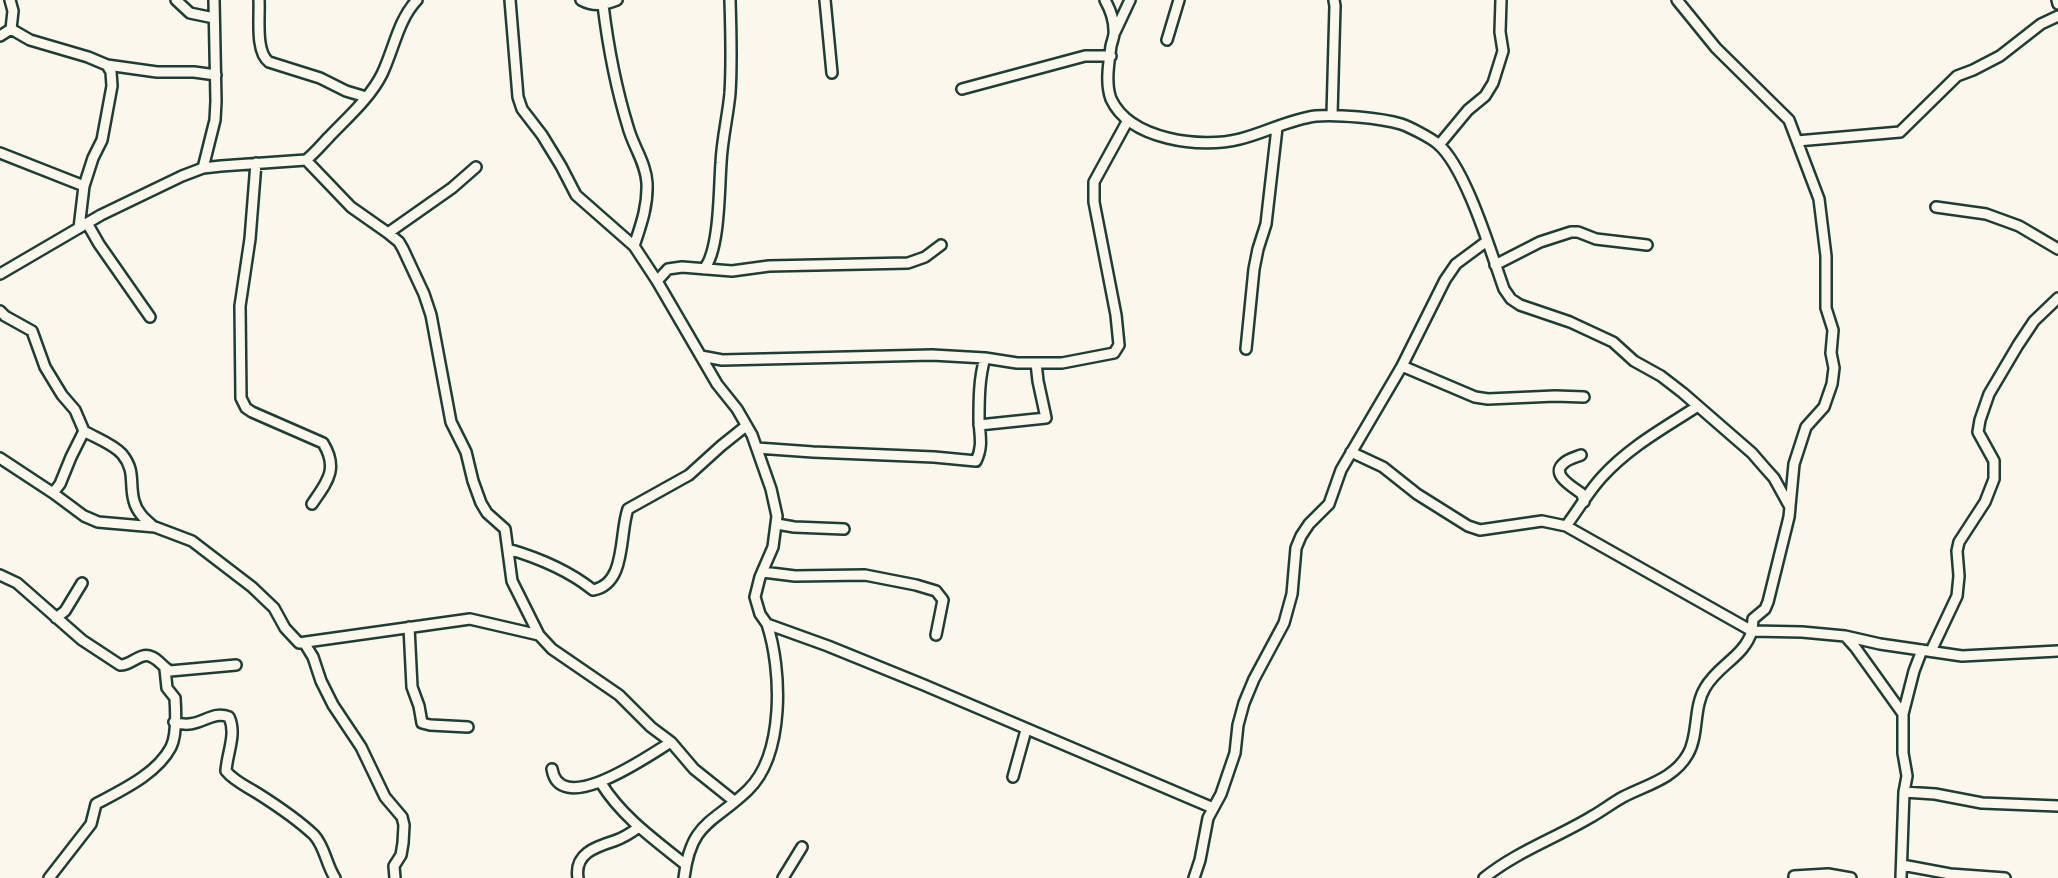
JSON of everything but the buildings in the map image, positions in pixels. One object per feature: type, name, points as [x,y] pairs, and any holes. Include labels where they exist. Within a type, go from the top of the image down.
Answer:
[{"type":"street","points":[[0,36],[10,29],[13,11],[10,0]]},
{"type":"street","points":[[176,0],[190,13],[214,18]]},
{"type":"street","points":[[203,168],[215,120],[214,0]]},
{"type":"street","points":[[259,0],[260,47],[263,58],[366,97]]},
{"type":"street","points":[[0,274],[83,226],[181,176],[203,168],[306,160],[344,122],[380,78],[402,20],[417,0]]},
{"type":"street","points":[[510,0],[518,97],[522,109],[542,135],[576,195],[634,246],[657,281],[717,384],[737,409],[746,426],[757,448],[776,506],[777,524],[773,547],[755,597],[774,644],[778,689],[767,762],[757,780],[700,830],[691,848],[684,878]]},
{"type":"street","points":[[581,0],[603,5],[617,0]]},
{"type":"street","points":[[704,269],[712,253],[718,215],[721,159],[728,120],[730,0]]},
{"type":"street","points":[[825,0],[832,73]]},
{"type":"street","points":[[1105,0],[1111,12],[1115,32]]},
{"type":"street","points":[[1130,0],[1115,32],[1108,82],[1111,99],[1128,120],[1159,136],[1220,143],[1238,140],[1301,119],[1332,115],[1402,124],[1438,145],[1457,170],[1504,289],[1511,299],[1613,342],[1634,361],[1661,376],[1752,453],[1774,478],[1790,507]]},
{"type":"street","points":[[1167,40],[1179,0]]},
{"type":"street","points":[[1332,115],[1334,0]]},
{"type":"street","points":[[1438,145],[1468,110],[1485,96],[1493,83],[1503,51],[1500,32],[1501,0]]},
{"type":"street","points":[[1485,878],[1516,857],[1619,799],[1668,777],[1688,754],[1704,689],[1749,641],[1753,619],[1765,609],[1787,529],[1794,464],[1806,427],[1824,407],[1832,384],[1833,330],[1826,308],[1826,256],[1819,199],[1789,120],[1716,48],[1677,0]]},
{"type":"street","points":[[603,5],[623,110],[647,182],[646,213],[634,246]]},
{"type":"street","points":[[1797,141],[1900,132],[1957,76],[1973,71],[2000,56],[2041,24],[2058,16]]},
{"type":"street","points":[[10,29],[30,40],[107,65],[157,72],[216,75]]},
{"type":"street","points":[[962,89],[1085,56],[1111,56]]},
{"type":"street","points":[[107,65],[111,72],[112,86],[102,140],[84,186],[83,226],[99,244],[150,317]]},
{"type":"street","points":[[701,356],[722,360],[869,356],[985,358],[1017,363],[1062,363],[1114,353],[1119,345],[1111,283],[1094,202],[1094,182],[1128,120]]},
{"type":"street","points":[[1246,349],[1254,269],[1266,224],[1277,128]]},
{"type":"street","points":[[0,153],[84,186]]},
{"type":"street","points":[[306,160],[351,207],[388,233],[403,248],[431,315],[450,422],[466,452],[472,481],[481,503],[505,530],[512,581],[540,635],[552,649],[619,695],[651,727],[671,742],[694,769],[734,802]]},
{"type":"street","points":[[256,163],[240,319],[241,398],[246,408],[252,412],[323,443],[331,460],[331,472],[312,505]]},
{"type":"street","points":[[388,233],[452,188],[476,167]]},
{"type":"street","points":[[1936,207],[1986,214],[2020,226],[2058,249]]},
{"type":"street","points":[[1495,265],[1540,242],[1572,232],[1596,239],[1647,246]]},
{"type":"street","points":[[1194,878],[1205,827],[1221,794],[1235,753],[1239,716],[1248,692],[1284,623],[1292,594],[1296,548],[1301,536],[1329,504],[1351,452],[1402,366],[1445,280],[1456,264],[1487,241]]},
{"type":"street","points":[[657,281],[668,269],[732,271],[769,266],[908,263],[925,257],[942,245]]},
{"type":"street","points":[[1901,878],[1907,776],[1903,752],[1903,714],[1907,695],[1926,650],[1957,596],[1959,542],[1985,502],[1994,479],[1994,461],[1978,432],[1980,420],[1990,394],[2018,345],[2034,321],[2058,298]]},
{"type":"street","points":[[0,311],[5,317],[32,331],[45,367],[75,410],[84,431],[115,447],[122,454],[133,475],[137,510],[155,527]]},
{"type":"street","points":[[757,448],[976,461],[982,443],[979,425],[980,377],[985,358]]},
{"type":"street","points":[[979,425],[1046,418],[1036,363]]},
{"type":"street","points":[[1402,366],[1475,397],[1584,397]]},
{"type":"street","points":[[1566,526],[1600,479],[1633,448],[1698,406]]},
{"type":"street","points":[[508,548],[556,567],[593,590],[602,589],[618,563],[628,509],[690,475],[746,426]]},
{"type":"street","points":[[53,493],[60,484],[84,431]]},
{"type":"street","points":[[1351,452],[1384,467],[1417,494],[1468,526],[1480,530],[1542,521],[1566,526],[1752,631],[1845,636],[1962,656],[2058,651]]},
{"type":"street","points":[[1581,455],[1564,463],[1560,474],[1582,495],[1584,502]]},
{"type":"street","points":[[0,458],[84,516],[98,522],[155,527],[192,541],[252,587],[274,608],[299,643],[470,619],[540,635]]},
{"type":"street","points":[[777,524],[844,529]]},
{"type":"street","points":[[763,572],[795,576],[865,575],[936,591],[943,600],[936,635]]},
{"type":"street","points":[[0,575],[17,583],[82,640],[120,665],[126,665],[142,655],[155,658],[165,668],[177,671],[236,665]]},
{"type":"street","points":[[56,618],[65,611],[82,583]]},
{"type":"street","points":[[767,624],[828,646],[1213,808]]},
{"type":"street","points":[[409,627],[412,687],[422,723],[468,727]]},
{"type":"street","points":[[1845,636],[1903,714]]},
{"type":"street","points":[[305,644],[333,705],[361,747],[385,797],[402,817],[403,843],[401,855],[394,866],[395,878]]},
{"type":"street","points":[[49,878],[91,824],[96,804],[161,761],[172,746],[175,698],[167,688],[165,668]]},
{"type":"street","points":[[174,722],[189,725],[222,714],[229,717],[231,732],[226,767],[228,774],[316,837],[335,878]]},
{"type":"street","points":[[1013,777],[1026,730]]},
{"type":"street","points":[[552,769],[553,777],[559,784],[578,786],[601,783],[671,742]]},
{"type":"street","points":[[601,783],[639,827],[686,864]]},
{"type":"street","points":[[1905,792],[1935,794],[1982,803],[2058,806]]},
{"type":"street","points":[[578,878],[578,867],[587,851],[630,834],[639,827]]},
{"type":"street","points":[[783,878],[802,847]]},
{"type":"street","points":[[1902,865],[1951,874],[2005,878]]},
{"type":"street","points":[[1794,876],[1828,874],[1851,878]]}]
